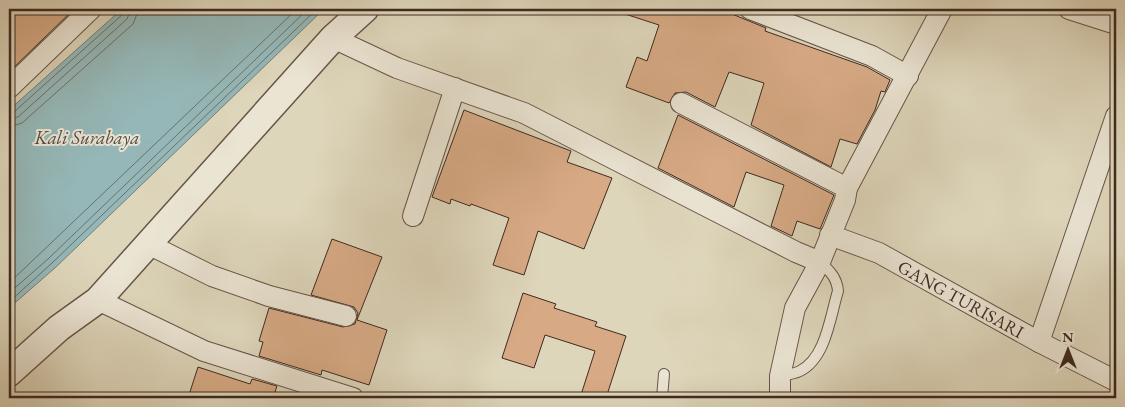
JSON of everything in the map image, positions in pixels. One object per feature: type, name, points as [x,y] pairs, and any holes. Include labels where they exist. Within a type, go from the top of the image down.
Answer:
[{"type":"street","points":[[9,88],[92,9]]},
{"type":"street","points":[[9,373],[60,328],[98,300],[333,38],[366,9]]},
{"type":"street","points":[[750,9],[872,56],[908,76]]},
{"type":"street","points":[[780,398],[780,376],[795,308],[820,262],[845,200],[847,188],[942,9]]},
{"type":"street","points":[[1069,9],[1116,24]]},
{"type":"street","points":[[333,38],[397,68],[524,113],[796,252],[820,262]]},
{"type":"street","points":[[413,216],[455,88]]},
{"type":"street","points":[[681,103],[847,188]]},
{"type":"street","points":[[1040,342],[1116,116]]},
{"type":"street","name":"GANG TURISARI","points":[[830,235],[879,253],[1040,342],[1116,381]]},
{"type":"street","points":[[148,244],[212,276],[269,296],[346,316]]},
{"type":"street","points":[[98,300],[204,351],[352,398]]},
{"type":"lane","points":[[780,376],[798,372],[809,365],[819,351],[838,291],[837,282],[820,262]]},
{"type":"lane","points":[[662,398],[664,374]]},
{"type":"water","name":"Kali Surabaya","points":[[122,9],[324,9],[56,267],[9,308],[9,110]]},
{"type":"building","points":[[9,9],[74,9],[9,72]]},
{"type":"building","points":[[622,9],[720,9],[766,28],[765,31],[867,67],[890,80],[885,92],[881,91],[875,110],[857,144],[840,139],[831,167],[751,125],[764,83],[729,72],[715,107],[686,92],[675,93],[669,103],[626,87],[637,57],[647,61],[659,25],[622,13]]},
{"type":"building","points":[[464,110],[571,151],[567,162],[612,178],[584,249],[538,231],[524,275],[493,265],[509,218],[471,204],[470,206],[451,199],[450,204],[432,197]]},
{"type":"building","points":[[678,115],[834,195],[820,229],[797,221],[792,236],[771,226],[784,185],[746,172],[734,207],[658,168]]},
{"type":"building","points":[[332,239],[382,257],[357,320],[387,330],[369,385],[322,370],[321,375],[259,356],[263,342],[259,341],[269,308],[343,327],[355,324],[358,313],[354,307],[311,295]]},
{"type":"building","points":[[523,293],[556,304],[554,308],[597,322],[595,326],[626,336],[606,398],[580,398],[595,351],[545,335],[534,368],[502,358]]},
{"type":"building","points":[[198,367],[250,384],[252,379],[277,386],[275,392],[283,394],[283,398],[188,398]]}]
